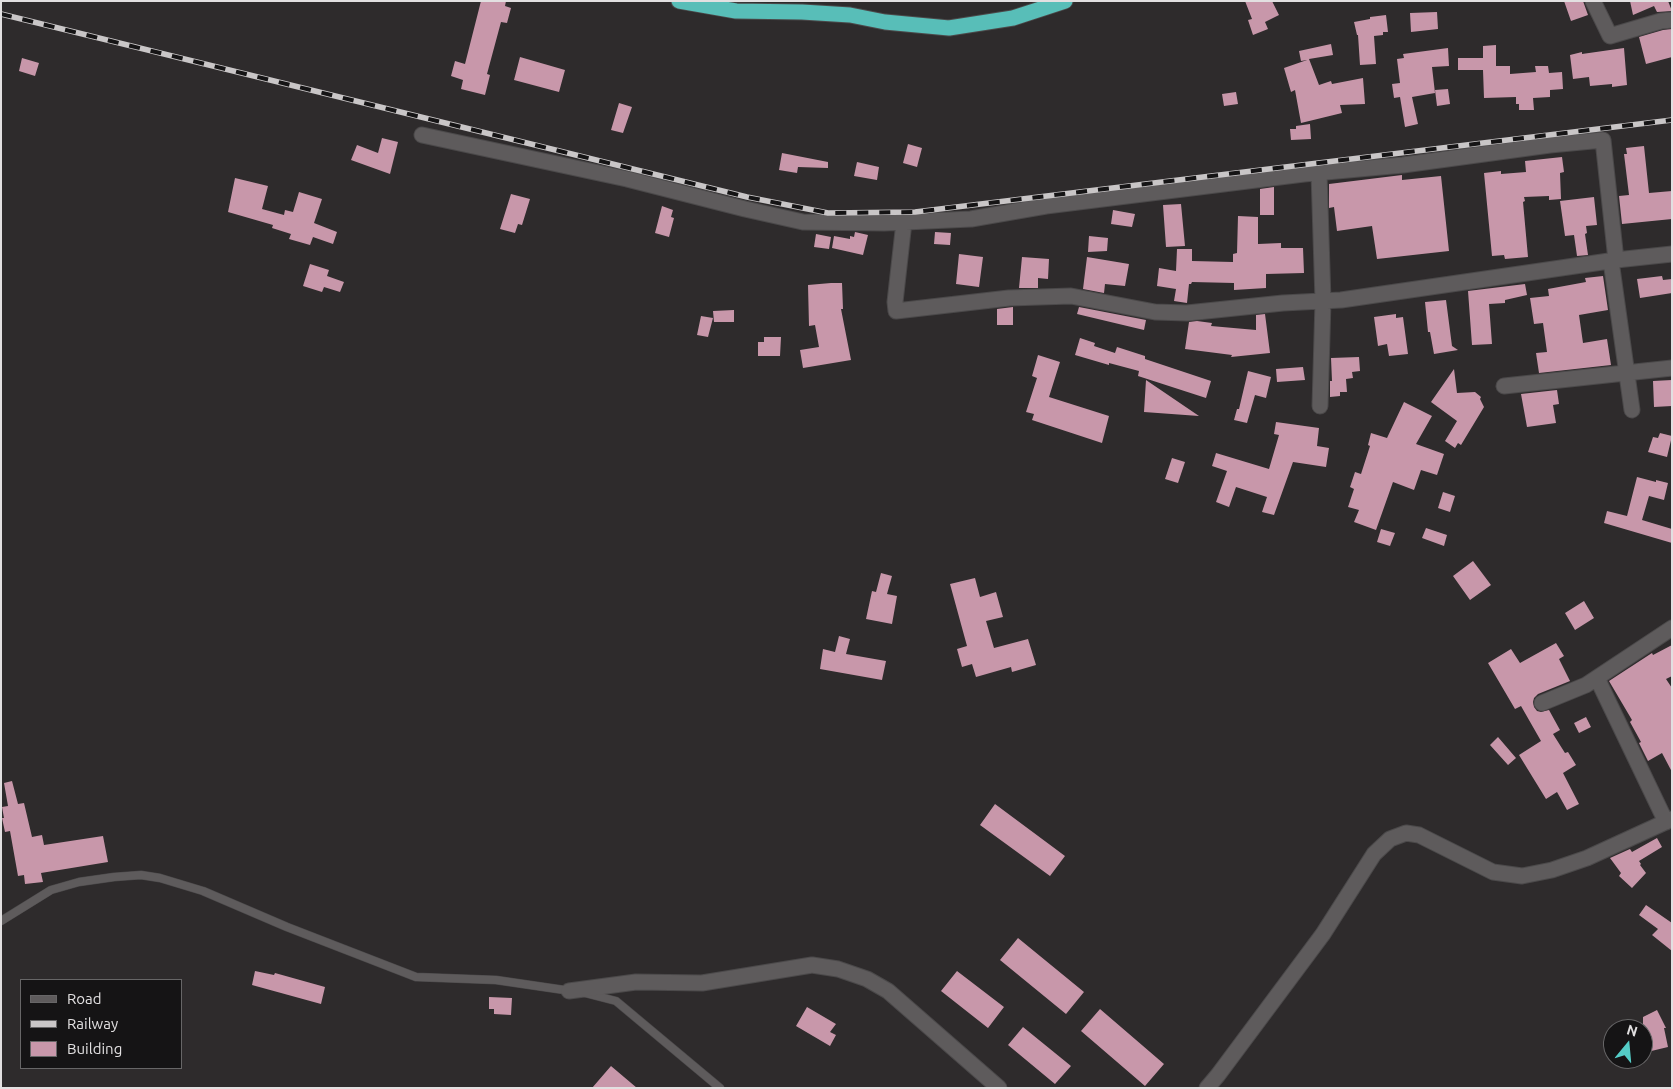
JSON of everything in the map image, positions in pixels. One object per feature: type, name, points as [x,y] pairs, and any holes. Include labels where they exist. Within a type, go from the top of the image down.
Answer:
[{"type":"highway","points":[[679,1],[736,11],[850,15],[885,22],[949,28],[1013,18],[1065,1]]},
{"type":"street","points":[[1593,1],[1610,36],[1661,21],[1672,20]]},
{"type":"street","points":[[422,135],[627,178],[727,205],[803,222],[904,222],[971,219],[1046,206],[1603,140],[1613,260],[1632,410]]},
{"type":"street","points":[[1319,173],[1323,301],[1320,406]]},
{"type":"street","points":[[904,222],[896,311],[1009,298],[1071,296],[1155,312],[1179,313],[1340,300],[1613,260],[1672,254]]},
{"type":"street","points":[[1504,386],[1672,368]]},
{"type":"street","points":[[1542,703],[1586,685],[1672,628]]},
{"type":"street","points":[[1207,1088],[1323,934],[1374,854],[1390,839],[1406,833],[1419,835],[1493,872],[1522,876],[1552,870],[1587,858],[1669,820],[1597,678]]},
{"type":"street","points":[[569,991],[636,982],[702,983],[812,965],[838,969],[867,979],[888,991],[999,1088]]},
{"type":"lane","points":[[1,921],[52,890],[79,882],[114,876],[141,875],[160,878],[203,891],[416,977],[496,980],[569,991],[616,1001],[720,1088]]},
{"type":"building","points":[[481,1],[506,1],[505,6],[511,8],[507,23],[501,22],[487,74],[490,75],[485,95],[461,89],[463,80],[451,76],[455,61],[465,64]]},
{"type":"building","points":[[1245,1],[1272,1],[1279,15],[1265,22],[1268,29],[1253,35],[1248,20],[1252,19]]},
{"type":"building","points":[[1564,1],[1583,1],[1588,15],[1571,21]]},
{"type":"building","points":[[1630,1],[1668,1],[1672,11],[1657,12],[1654,6],[1633,15]]},
{"type":"building","points":[[1437,12],[1438,29],[1411,32],[1410,13]]},
{"type":"building","points":[[1386,15],[1388,32],[1383,32],[1383,35],[1374,36],[1376,64],[1360,65],[1358,35],[1354,22]]},
{"type":"building","points":[[1672,29],[1672,57],[1646,64],[1639,37]]},
{"type":"building","points":[[1331,44],[1333,55],[1309,59],[1319,85],[1331,81],[1332,84],[1363,78],[1365,104],[1340,105],[1342,113],[1301,123],[1295,90],[1291,92],[1284,68],[1307,60],[1301,61],[1299,51]]},
{"type":"building","points":[[1496,45],[1496,66],[1510,66],[1510,74],[1536,72],[1535,66],[1548,66],[1549,73],[1562,72],[1563,89],[1550,90],[1550,97],[1533,98],[1534,110],[1519,110],[1519,104],[1516,104],[1516,97],[1484,98],[1483,70],[1458,70],[1458,58],[1483,58],[1483,46]]},
{"type":"building","points":[[1448,48],[1449,66],[1432,67],[1435,93],[1412,97],[1418,124],[1405,127],[1400,97],[1394,98],[1392,84],[1400,83],[1397,59],[1404,58],[1403,54]]},
{"type":"building","points":[[1624,48],[1627,85],[1612,87],[1612,84],[1590,86],[1589,77],[1573,79],[1570,55]]},
{"type":"building","points":[[520,57],[565,70],[559,92],[514,80]]},
{"type":"building","points":[[22,58],[39,63],[35,76],[19,71]]},
{"type":"building","points":[[1448,89],[1450,104],[1437,106],[1435,90]]},
{"type":"building","points":[[1236,92],[1238,104],[1224,106],[1222,94]]},
{"type":"building","points":[[619,103],[632,107],[623,133],[611,130]]},
{"type":"building","points":[[1310,124],[1311,139],[1291,140],[1290,129]]},
{"type":"building","points":[[382,138],[398,142],[390,174],[351,160],[357,145],[378,153]]},
{"type":"building","points":[[908,144],[922,148],[917,167],[903,163]]},
{"type":"building","points":[[1644,146],[1649,193],[1672,191],[1672,219],[1622,224],[1619,196],[1629,195],[1624,154],[1627,154],[1626,148]]},
{"type":"building","points":[[782,153],[828,162],[828,168],[798,167],[797,173],[779,170]]},
{"type":"building","points":[[1562,157],[1564,172],[1560,173],[1561,199],[1549,200],[1549,196],[1524,197],[1528,257],[1505,259],[1504,255],[1492,256],[1484,173],[1501,171],[1501,174],[1526,172],[1525,161]]},
{"type":"building","points":[[857,162],[879,167],[877,180],[854,176]]},
{"type":"building","points":[[1402,175],[1402,180],[1441,176],[1449,251],[1377,259],[1372,226],[1337,231],[1334,207],[1329,208],[1329,184]]},
{"type":"building","points":[[235,178],[268,186],[262,209],[284,215],[285,210],[293,212],[299,192],[322,199],[314,223],[337,232],[333,244],[313,237],[310,245],[289,239],[291,234],[272,228],[273,225],[228,212]]},
{"type":"building","points":[[1274,187],[1274,215],[1260,215],[1260,189]]},
{"type":"building","points":[[511,194],[530,199],[522,225],[518,224],[515,233],[500,229]]},
{"type":"building","points":[[1594,197],[1597,225],[1586,226],[1587,233],[1585,234],[1588,255],[1577,256],[1574,235],[1565,236],[1560,201]]},
{"type":"building","points":[[1181,204],[1185,246],[1166,247],[1163,205]]},
{"type":"building","points":[[662,206],[673,210],[671,217],[674,218],[669,237],[655,233]]},
{"type":"building","points":[[1113,210],[1135,214],[1132,227],[1111,224]]},
{"type":"building","points":[[1238,216],[1258,217],[1258,244],[1281,243],[1281,248],[1303,248],[1304,273],[1266,274],[1266,288],[1234,290],[1234,283],[1192,282],[1189,284],[1187,303],[1174,301],[1176,289],[1157,286],[1159,268],[1176,271],[1177,249],[1192,249],[1192,261],[1233,262],[1233,254],[1237,253]]},
{"type":"building","points":[[855,232],[868,235],[863,255],[832,248],[834,236],[850,239],[850,236],[854,237]]},
{"type":"building","points":[[935,232],[951,233],[950,245],[934,244]]},
{"type":"building","points":[[816,234],[831,237],[829,249],[814,247]]},
{"type":"building","points":[[1089,236],[1108,238],[1107,251],[1088,252]]},
{"type":"building","points":[[959,254],[983,257],[979,287],[956,284]]},
{"type":"building","points":[[1022,257],[1049,259],[1048,279],[1038,278],[1038,288],[1019,288]]},
{"type":"building","points":[[1087,257],[1129,264],[1125,286],[1105,284],[1104,293],[1083,289]]},
{"type":"building","points":[[310,264],[329,270],[327,276],[344,282],[340,292],[324,287],[322,292],[303,286]]},
{"type":"building","points":[[1603,276],[1608,310],[1579,315],[1583,343],[1607,339],[1611,365],[1539,373],[1536,353],[1547,352],[1543,323],[1534,324],[1530,298],[1549,296],[1548,289],[1586,282],[1585,278]]},
{"type":"building","points":[[1662,276],[1663,280],[1672,279],[1672,293],[1640,298],[1637,279]]},
{"type":"building","points":[[842,283],[843,309],[841,309],[851,360],[803,368],[800,350],[819,347],[815,325],[809,326],[808,285]]},
{"type":"building","points":[[1525,284],[1527,295],[1505,300],[1505,303],[1489,304],[1492,344],[1472,345],[1468,291]]},
{"type":"building","points":[[1446,300],[1452,346],[1458,350],[1434,354],[1430,332],[1428,332],[1425,302]]},
{"type":"building","points":[[1013,307],[1013,325],[997,325],[997,309]]},
{"type":"building","points":[[1079,307],[1146,320],[1144,330],[1077,314]]},
{"type":"building","points":[[734,310],[734,322],[714,322],[713,311]]},
{"type":"building","points":[[1265,314],[1270,353],[1231,357],[1232,355],[1185,349],[1189,322],[1197,321],[1212,323],[1211,326],[1256,330],[1256,315]]},
{"type":"building","points":[[1396,314],[1396,318],[1403,317],[1408,354],[1389,356],[1387,344],[1378,346],[1374,317]]},
{"type":"building","points":[[701,316],[713,318],[708,337],[697,335]]},
{"type":"building","points":[[764,337],[781,337],[780,356],[758,356],[758,342],[764,342]]},
{"type":"building","points":[[1080,338],[1095,343],[1094,346],[1115,353],[1117,347],[1145,356],[1145,359],[1211,381],[1206,398],[1138,376],[1139,371],[1075,355]]},
{"type":"building","points":[[1038,355],[1060,362],[1049,397],[1109,416],[1102,443],[1032,420],[1034,414],[1026,412],[1037,378],[1032,376]]},
{"type":"building","points":[[1359,357],[1360,371],[1352,372],[1353,378],[1346,379],[1347,392],[1340,392],[1340,396],[1330,397],[1330,381],[1332,381],[1331,358]]},
{"type":"building","points":[[1303,367],[1305,380],[1277,382],[1276,369]]},
{"type":"building","points":[[1454,369],[1457,393],[1475,392],[1481,397],[1480,399],[1484,407],[1461,445],[1458,443],[1455,448],[1445,441],[1457,421],[1431,402]]},
{"type":"building","points":[[1248,371],[1271,377],[1266,398],[1255,395],[1247,423],[1234,420],[1237,409],[1239,409]]},
{"type":"building","points":[[1146,380],[1199,416],[1144,412]]},
{"type":"building","points":[[1672,380],[1672,406],[1654,407],[1653,381]]},
{"type":"building","points":[[1557,390],[1559,404],[1553,405],[1556,423],[1527,427],[1521,394]]},
{"type":"building","points":[[1404,402],[1432,416],[1416,444],[1444,454],[1437,475],[1421,470],[1414,490],[1393,482],[1376,530],[1354,522],[1359,510],[1348,507],[1354,489],[1350,487],[1355,472],[1361,474],[1370,446],[1368,445],[1371,433],[1387,438]]},
{"type":"building","points":[[1276,422],[1319,428],[1317,446],[1329,448],[1326,467],[1293,462],[1274,515],[1262,512],[1267,497],[1236,487],[1229,507],[1216,502],[1227,471],[1212,466],[1216,453],[1269,469],[1279,435],[1274,434]]},
{"type":"building","points":[[1660,433],[1672,436],[1667,457],[1648,452],[1653,437],[1658,438]]},
{"type":"building","points":[[1172,458],[1185,462],[1178,483],[1165,479]]},
{"type":"building","points":[[1637,477],[1668,483],[1664,500],[1649,496],[1642,520],[1672,529],[1672,543],[1604,523],[1607,511],[1627,516]]},
{"type":"building","points":[[1443,492],[1455,496],[1450,512],[1438,508]]},
{"type":"building","points":[[1426,528],[1447,535],[1444,546],[1422,538]]},
{"type":"building","points":[[1381,529],[1395,533],[1390,546],[1377,542]]},
{"type":"building","points":[[1473,561],[1491,585],[1470,600],[1453,576]]},
{"type":"building","points":[[881,573],[892,576],[887,594],[897,596],[892,624],[866,619],[872,591],[876,592]]},
{"type":"building","points":[[975,578],[980,597],[996,592],[1003,617],[986,621],[994,648],[1028,639],[1036,665],[1012,672],[1011,667],[976,677],[972,664],[962,667],[957,649],[967,646],[950,584]]},
{"type":"building","points":[[1584,601],[1594,618],[1575,630],[1565,613]]},
{"type":"building","points":[[839,636],[850,639],[846,654],[886,661],[882,680],[820,669],[823,649],[835,652]]},
{"type":"building","points":[[1556,643],[1564,656],[1559,659],[1570,681],[1538,694],[1533,702],[1537,711],[1549,710],[1560,730],[1553,734],[1565,753],[1568,752],[1576,765],[1563,773],[1579,804],[1567,810],[1557,792],[1546,799],[1519,755],[1541,741],[1521,706],[1515,709],[1488,663],[1511,649],[1520,663]]},
{"type":"building","points":[[1672,645],[1672,676],[1666,679],[1672,688],[1672,772],[1662,753],[1648,761],[1639,743],[1641,742],[1630,722],[1632,720],[1609,681],[1652,653],[1653,655]]},
{"type":"building","points":[[1586,717],[1591,727],[1579,733],[1574,723]]},
{"type":"building","points":[[1498,737],[1516,758],[1508,765],[1490,745]]},
{"type":"building","points":[[12,781],[18,804],[24,803],[32,837],[42,835],[44,845],[103,836],[108,862],[41,873],[43,882],[25,884],[24,875],[18,876],[10,831],[5,832],[2,818],[4,818],[2,807],[8,806],[4,783]]},
{"type":"building","points":[[995,804],[1065,856],[1050,876],[980,825]]},
{"type":"building","points":[[1657,838],[1662,847],[1639,861],[1646,873],[1632,888],[1619,876],[1621,873],[1610,858],[1630,849],[1632,852]]},
{"type":"building","points":[[1646,905],[1672,923],[1672,951],[1652,935],[1658,929],[1639,915]]},
{"type":"building","points":[[1018,938],[1084,992],[1066,1014],[1000,960]]},
{"type":"building","points":[[255,971],[274,975],[275,973],[325,987],[321,1004],[252,985]]},
{"type":"building","points":[[957,971],[1004,1007],[988,1028],[941,991]]},
{"type":"building","points":[[489,997],[512,998],[511,1015],[494,1014],[494,1009],[489,1009]]},
{"type":"building","points":[[807,1007],[836,1024],[830,1032],[836,1035],[830,1046],[796,1026]]},
{"type":"building","points":[[1100,1009],[1164,1064],[1145,1086],[1081,1031]]},
{"type":"building","points":[[1657,1010],[1666,1028],[1664,1028],[1668,1047],[1653,1051],[1653,1019],[1643,1019],[1643,1017]]},
{"type":"building","points":[[1023,1027],[1071,1066],[1055,1084],[1008,1045]]},
{"type":"building","points":[[611,1066],[637,1088],[592,1088]]},
{"type":"railway","points":[[1,14],[747,197],[828,213],[915,212],[1672,120]]}]
